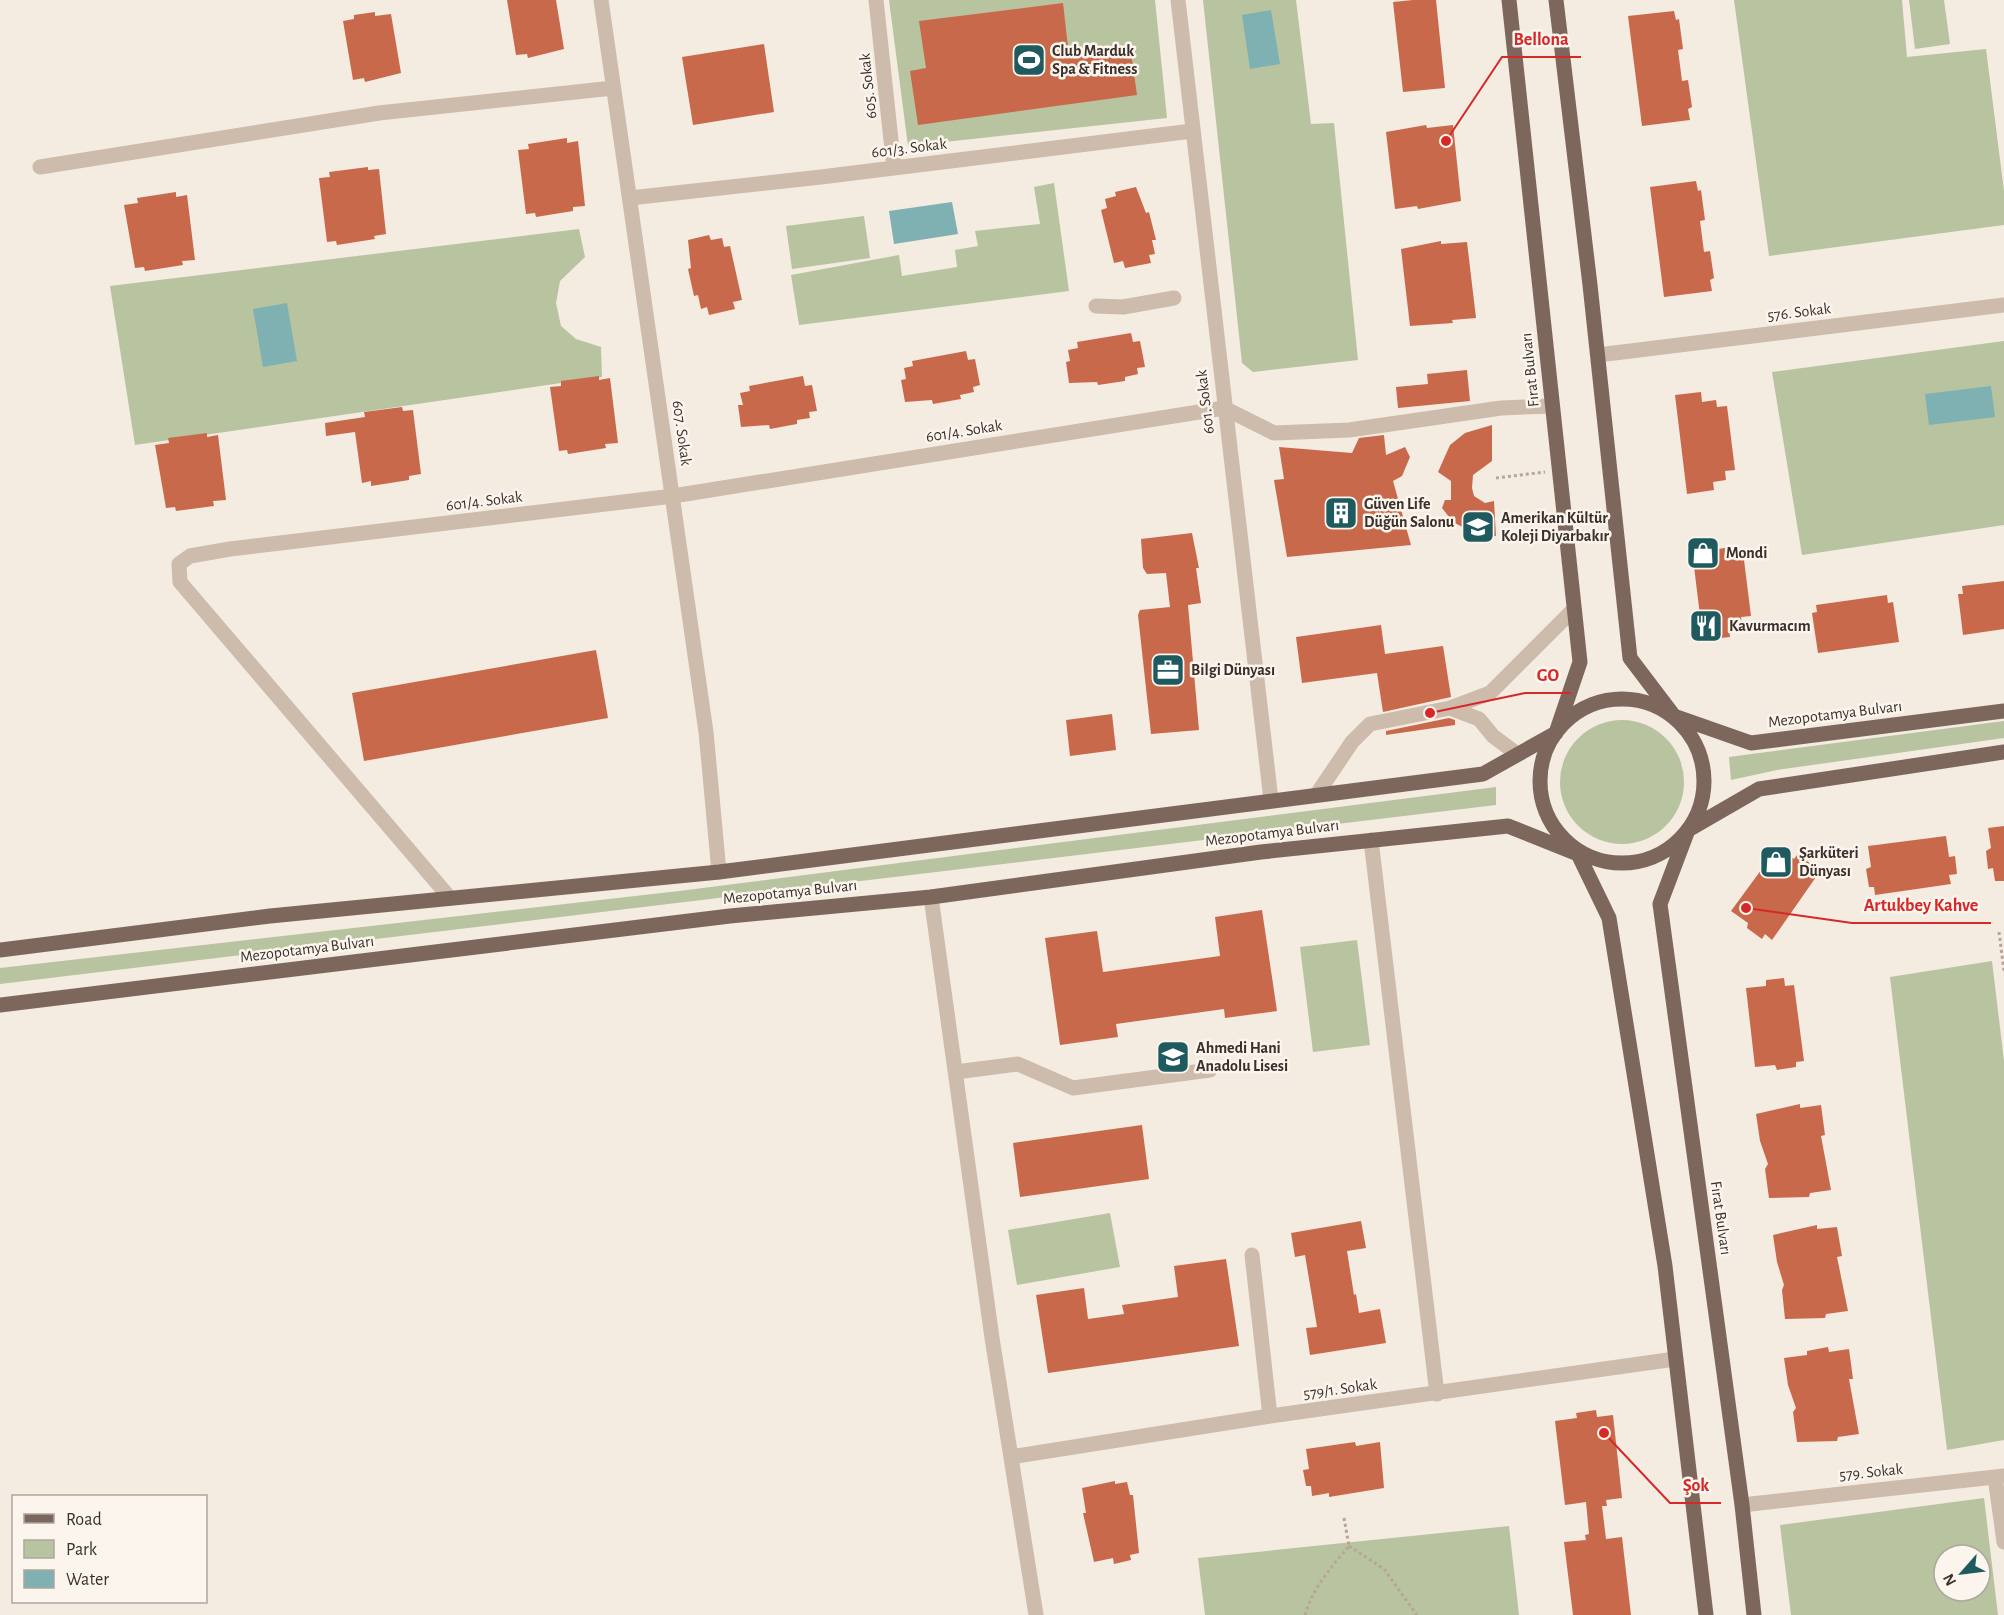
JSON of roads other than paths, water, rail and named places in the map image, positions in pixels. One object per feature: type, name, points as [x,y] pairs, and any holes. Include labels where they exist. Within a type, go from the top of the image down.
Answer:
[{"type":"main road","name":"Fırat Bulvarı","points":[[1509,0],[1580,662],[1556,733]]},
{"type":"main road","points":[[1556,0],[1598,355],[1630,658],[1689,733],[1701,756],[1705,782],[1701,807],[1688,830],[1672,848],[1650,859],[1626,864],[1601,862],[1578,854]]},
{"type":"main road","points":[[1674,716],[1648,703],[1623,698],[1597,702],[1574,713],[1556,733],[1543,756],[1539,783],[1544,810],[1558,834],[1578,854],[1609,918],[1665,1266],[1706,1615]]},
{"type":"main road","name":"Mezopotamya Bulvarı","points":[[1674,716],[1751,743],[2004,711]]},
{"type":"main road","name":"Mezopotamya Bulvarı","points":[[0,950],[270,916],[718,872],[1483,774],[1556,733]]},
{"type":"main road","points":[[1688,830],[1758,789],[2004,752]]},
{"type":"main road","name":"Mezopotamya Bulvarı","points":[[0,1005],[730,915],[931,897],[1261,852],[1508,826],[1578,854]]},
{"type":"main road","name":"Fırat Bulvarı","points":[[1688,830],[1660,904],[1742,1505],[1754,1615]]},
{"type":"street","name":"607. Sokak","points":[[601,0],[706,732],[718,872]]},
{"type":"street","name":"605. Sokak","points":[[876,0],[894,168]]},
{"type":"street","name":"601. Sokak","points":[[1178,0],[1271,800]]},
{"type":"street","points":[[40,167],[379,113],[613,88]]},
{"type":"street","name":"601/3. Sokak","points":[[630,198],[1192,131]]},
{"type":"street","points":[[1096,306],[1122,308],[1174,298]]},
{"type":"street","name":"576. Sokak","points":[[1598,355],[2004,305]]},
{"type":"street","points":[[1224,408],[1274,433],[1348,430],[1501,408],[1552,406]]},
{"type":"street","name":"601/4. Sokak","points":[[450,898],[180,582],[179,564],[190,556],[230,549],[672,496],[1224,408]]},
{"type":"street","points":[[1317,794],[1352,742],[1370,724],[1450,708],[1490,693],[1574,609]]},
{"type":"street","points":[[1450,708],[1479,718],[1493,736],[1517,754]]},
{"type":"street","points":[[1371,840],[1437,1394]]},
{"type":"street","points":[[931,897],[1011,1457],[1036,1615]]},
{"type":"street","points":[[956,1072],[1018,1065],[1074,1088],[1210,1070]]},
{"type":"street","points":[[1252,1255],[1270,1416]]},
{"type":"street","name":"579/1. Sokak","points":[[1011,1457],[1270,1416],[1675,1359]]},
{"type":"street","points":[[2000,1476],[2004,1542]]},
{"type":"street","name":"579. Sokak","points":[[1742,1505],[2000,1476]]},
{"type":"water","points":[[1271,10],[1280,64],[1250,69],[1242,15]]},
{"type":"water","points":[[952,202],[958,234],[894,244],[889,211]]},
{"type":"water","points":[[287,303],[297,361],[263,367],[253,309]]},
{"type":"water","points":[[1991,386],[1995,417],[1929,425],[1925,394]]},
{"type":"place","name":"Club Marduk Spa & Fitness","points":[[1029,60]]},
{"type":"place","name":"Bellona","points":[[1446,141]]},
{"type":"place","name":"Güven Life Düğün Salonu","points":[[1341,513]]},
{"type":"place","name":"Amerikan Kültür Koleji Diyarbakır","points":[[1478,527]]},
{"type":"place","name":"Mondi","points":[[1703,553]]},
{"type":"place","name":"Kavurmacım","points":[[1706,626]]},
{"type":"place","name":"Bilgi Dünyası","points":[[1168,670]]},
{"type":"place","name":"GO","points":[[1430,713]]},
{"type":"place","name":"Şarküteri Dünyası","points":[[1776,862]]},
{"type":"place","name":"Artukbey Kahve","points":[[1746,908]]},
{"type":"place","name":"Ahmedi Hani Anadolu Lisesi","points":[[1173,1057]]},
{"type":"place","name":"Şok","points":[[1604,1433]]}]
